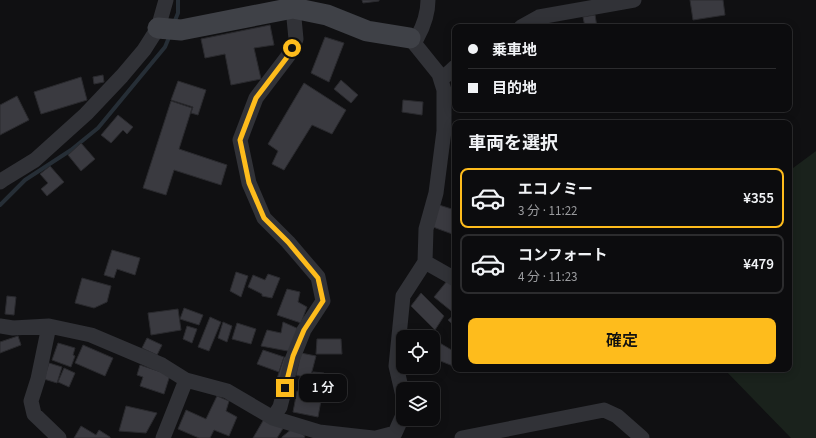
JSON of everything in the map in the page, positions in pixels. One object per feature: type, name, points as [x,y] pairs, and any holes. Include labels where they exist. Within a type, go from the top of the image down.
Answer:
[{"type":"street","points":[[166,0],[167,28]]},
{"type":"street","points":[[0,182],[4,178],[35,160],[86,114],[144,50],[167,28],[292,4],[327,15],[367,31],[416,38],[421,31],[428,9],[428,0]]},
{"type":"street","points":[[526,24],[539,17],[634,0]]},
{"type":"street","points":[[273,418],[280,407],[293,356],[304,330],[323,301],[318,278],[288,242],[264,218],[249,183],[240,140],[256,98],[288,56],[296,39],[292,4]]},
{"type":"street","points":[[400,382],[396,366],[403,296],[425,262],[426,229],[436,193],[444,131],[444,90],[439,74],[410,38]]},
{"type":"street","points":[[441,80],[452,70]]},
{"type":"street","points":[[425,262],[452,277]]},
{"type":"street","points":[[0,326],[13,328],[49,326],[91,335],[162,365],[186,380],[227,391],[273,418],[316,435],[373,438]]},
{"type":"street","points":[[49,326],[38,379],[31,401],[34,414],[59,438]]},
{"type":"street","points":[[163,438],[186,380]]},
{"type":"street","points":[[462,438],[604,410],[617,416],[642,438]]},
{"type":"street","points":[[385,437],[395,433],[398,426]]},
{"type":"shaded area","points":[[816,151],[816,438],[791,438],[727,372],[792,372],[792,169]]},
{"type":"building","points":[[362,0],[379,0],[379,1],[363,3]]},
{"type":"building","points":[[690,0],[723,0],[725,15],[693,20]]},
{"type":"building","points":[[595,15],[596,24],[584,24],[583,17]]},
{"type":"building","points":[[532,22],[557,24],[532,24]]},
{"type":"building","points":[[270,25],[274,45],[254,48],[261,79],[231,85],[225,54],[205,58],[201,39]]},
{"type":"building","points":[[325,37],[344,43],[329,82],[311,73]]},
{"type":"building","points":[[103,75],[104,82],[94,84],[93,77]]},
{"type":"building","points":[[81,77],[87,100],[41,114],[34,92]]},
{"type":"building","points":[[341,80],[358,95],[351,103],[334,89]]},
{"type":"building","points":[[178,81],[206,90],[198,115],[191,113],[193,107],[171,100]]},
{"type":"building","points":[[304,83],[346,110],[332,134],[312,125],[284,170],[272,164],[278,151],[268,144]]},
{"type":"building","points":[[17,96],[29,120],[0,135],[0,105]]},
{"type":"building","points":[[403,100],[423,102],[422,115],[402,112]]},
{"type":"building","points":[[171,101],[192,108],[179,149],[227,165],[221,185],[174,170],[166,195],[143,188]]},
{"type":"building","points":[[118,115],[133,127],[127,134],[123,130],[111,143],[101,135]]},
{"type":"building","points":[[81,143],[95,159],[81,171],[68,155]]},
{"type":"building","points":[[50,166],[64,182],[47,196],[41,189],[48,183],[40,174]]},
{"type":"building","points":[[439,205],[452,209],[452,234],[433,227]]},
{"type":"building","points":[[112,250],[140,258],[135,275],[117,269],[114,278],[104,275]]},
{"type":"building","points":[[236,272],[248,276],[241,297],[230,291]]},
{"type":"building","points":[[268,274],[280,278],[272,298],[262,296],[262,294],[248,287],[253,275],[265,280]]},
{"type":"building","points":[[82,278],[111,286],[107,302],[94,308],[75,303]]},
{"type":"building","points":[[447,281],[452,285],[452,312],[434,297]]},
{"type":"building","points":[[287,289],[300,292],[298,302],[307,307],[301,323],[277,315]]},
{"type":"building","points":[[421,293],[444,316],[435,330],[411,306]]},
{"type":"building","points":[[7,296],[16,297],[14,315],[5,314]]},
{"type":"building","points":[[184,308],[203,315],[199,325],[180,319]]},
{"type":"building","points":[[178,309],[181,330],[151,335],[148,313]]},
{"type":"building","points":[[210,317],[221,322],[209,351],[198,347]]},
{"type":"building","points":[[452,317],[452,324],[448,320]]},
{"type":"building","points":[[223,322],[232,326],[227,342],[218,338]]},
{"type":"building","points":[[283,322],[301,330],[293,352],[261,346],[267,330],[281,333]]},
{"type":"building","points":[[237,323],[256,329],[251,344],[232,339]]},
{"type":"building","points":[[187,326],[197,329],[192,343],[183,339]]},
{"type":"building","points":[[18,336],[21,345],[0,353],[0,342]]},
{"type":"building","points":[[147,338],[162,345],[157,355],[142,348]]},
{"type":"building","points":[[317,339],[341,339],[342,354],[316,354]]},
{"type":"building","points":[[58,343],[75,348],[73,355],[75,356],[71,367],[52,360]]},
{"type":"building","points":[[440,343],[452,350],[452,366],[440,361]]},
{"type":"building","points":[[83,345],[113,358],[105,376],[75,363]]},
{"type":"building","points":[[263,350],[284,357],[279,372],[257,364]]},
{"type":"building","points":[[301,353],[316,356],[310,379],[296,375]]},
{"type":"building","points":[[284,357],[292,360],[285,388],[275,385]]},
{"type":"building","points":[[49,363],[62,367],[57,383],[44,379]]},
{"type":"building","points":[[140,365],[170,375],[164,394],[140,386],[143,377],[137,375]]},
{"type":"building","points":[[64,368],[75,373],[69,387],[58,382]]},
{"type":"building","points":[[313,372],[324,373],[320,389],[307,388]]},
{"type":"building","points":[[297,391],[322,395],[318,417],[293,412]]},
{"type":"building","points":[[217,396],[229,401],[226,411],[237,417],[229,436],[214,430],[210,438],[199,438],[178,429],[186,410],[206,419]]},
{"type":"building","points":[[126,406],[157,413],[146,433],[119,431]]},
{"type":"building","points":[[264,419],[287,422],[277,438],[253,438]]},
{"type":"building","points":[[81,426],[96,435],[99,430],[110,438],[74,438]]},
{"type":"building","points":[[293,428],[305,436],[304,438],[282,438],[282,437]]},
{"type":"waterway","points":[[174,23],[178,13],[178,0]]},
{"type":"waterway","points":[[0,205],[25,180],[71,150],[98,128],[165,47],[170,35]]},
{"type":"route","points":[[285,388],[293,356],[304,330],[323,301],[318,278],[288,242],[264,218],[249,183],[240,140],[256,98],[288,56],[292,48]]}]
